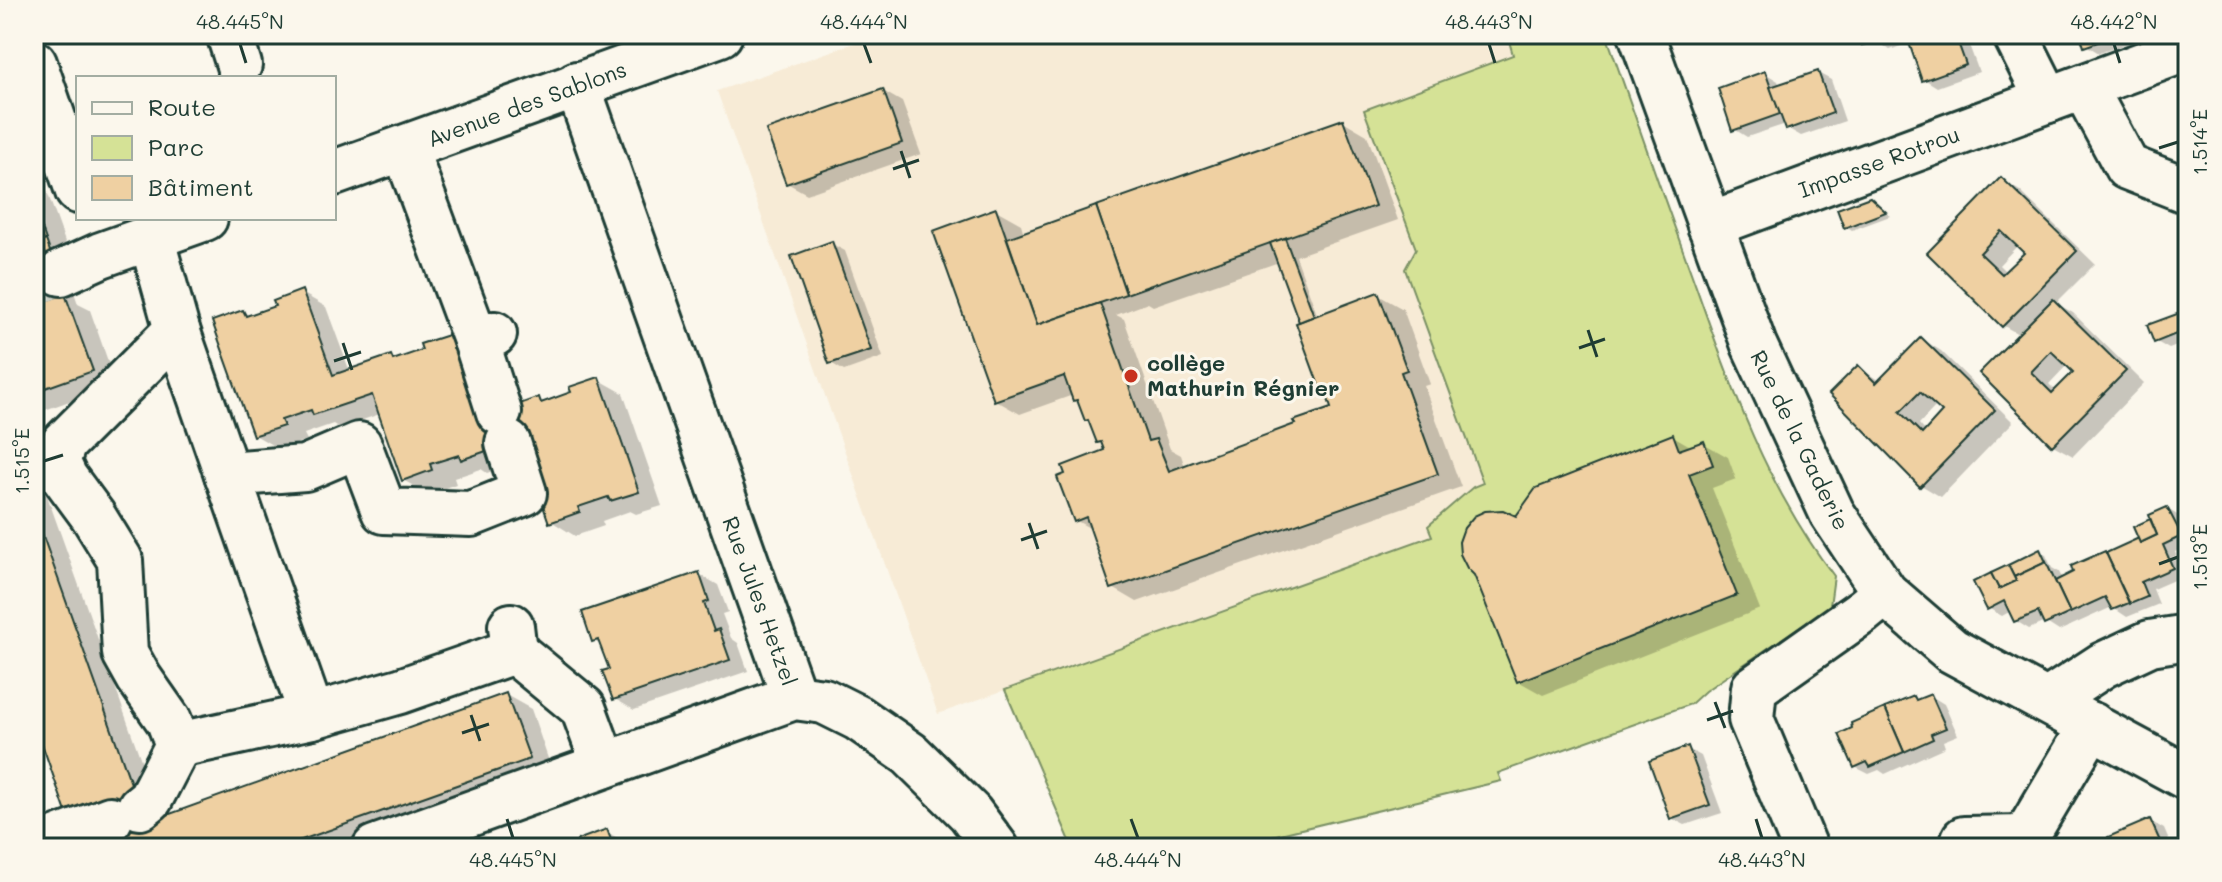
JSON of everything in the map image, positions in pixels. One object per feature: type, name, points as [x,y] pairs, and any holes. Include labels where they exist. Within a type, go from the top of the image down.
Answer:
[{"type":"street","name":"Avenue des Sablons","points":[[336,172],[577,84],[664,43],[720,34]]},
{"type":"street","name":"Rue de la Gaderie","points":[[1641,34],[1754,345],[1832,513],[1885,593],[1951,650],[2188,778]]},
{"type":"street","points":[[2015,34],[2127,167],[2188,191]]},
{"type":"street","name":"Impasse Rotrou","points":[[1710,225],[2188,48]]},
{"type":"street","points":[[34,63],[76,185]]},
{"type":"street","name":"Rue Jules Hetzel","points":[[375,848],[794,697],[577,84]]},
{"type":"street","points":[[227,474],[305,468],[359,445],[384,511],[471,514],[524,493],[504,427],[485,337],[405,149]]},
{"type":"street","points":[[61,273],[94,237],[151,237],[199,220]]},
{"type":"street","points":[[151,237],[177,330],[312,716]]},
{"type":"street","points":[[58,839],[125,813],[150,799],[178,745],[169,721],[125,653],[120,560],[57,461],[64,443],[177,330]]},
{"type":"street","points":[[1805,848],[1751,719],[1754,688],[1885,593]]},
{"type":"street","points":[[2048,701],[2103,665],[2150,643],[2188,637]]},
{"type":"street","points":[[178,745],[312,716],[380,682],[512,638],[583,708],[604,765]]},
{"type":"street","points":[[794,697],[824,701],[858,718],[910,754],[970,813],[996,848]]},
{"type":"street","points":[[1964,839],[2025,838],[2092,725]]},
{"type":"shaded area","name":"collège Mathurin Régnier","points":[[880,34],[1507,34],[1514,55],[1364,110],[1416,250],[1405,270],[1483,483],[1432,536],[938,714],[717,91]]},
{"type":"green space","points":[[1507,34],[1606,34],[1722,359],[1752,434],[1789,507],[1834,576],[1830,606],[1705,691],[1691,704],[1498,773],[1501,781],[1222,848],[1073,848],[1005,690],[1432,536],[1428,526],[1473,487],[1483,483],[1405,269],[1416,249],[1364,110],[1513,55]]},
{"type":"building","points":[[1859,34],[1871,34],[1874,42],[1862,45]]},
{"type":"building","points":[[1871,34],[1901,34],[1875,43]]},
{"type":"building","points":[[1906,34],[1955,34],[1966,65],[1922,81]]},
{"type":"building","points":[[2080,34],[2120,34],[2084,47]]},
{"type":"building","points":[[1765,71],[1780,114],[1732,131],[1718,88]]},
{"type":"building","points":[[1818,71],[1833,113],[1786,130],[1770,87]]},
{"type":"building","points":[[883,89],[902,143],[786,184],[766,130]]},
{"type":"building","points":[[1343,119],[1375,206],[1126,294],[1096,206]]},
{"type":"building","points":[[2001,177],[2077,251],[2002,327],[1927,253]],"holes":[[[2001,231],[2024,253],[2002,274],[1980,253]]]},
{"type":"building","points":[[1870,197],[1886,212],[1844,228],[1837,209]]},
{"type":"building","points":[[34,205],[46,240],[34,244]]},
{"type":"building","points":[[1096,206],[1126,294],[1037,325],[1007,238]]},
{"type":"building","points":[[996,208],[1037,325],[1100,303],[1148,441],[1156,439],[1169,471],[1331,408],[1326,393],[1322,394],[1296,323],[1378,292],[1407,370],[1401,372],[1438,474],[1111,589],[1086,517],[1074,522],[1057,477],[1065,474],[1062,466],[1104,450],[1101,442],[1097,443],[1077,400],[1073,401],[1064,376],[994,401],[933,231]]},
{"type":"building","points":[[1285,238],[1314,316],[1299,322],[1270,243]]},
{"type":"building","points":[[46,240],[65,294],[34,305],[34,244]]},
{"type":"building","points":[[832,241],[871,350],[829,364],[791,256]]},
{"type":"building","points":[[302,290],[333,375],[391,355],[393,360],[422,350],[420,344],[451,334],[481,418],[539,397],[541,403],[571,392],[569,387],[599,377],[639,492],[610,501],[608,497],[578,507],[580,512],[549,523],[520,439],[461,460],[459,455],[430,464],[432,470],[402,481],[372,395],[313,415],[311,410],[281,420],[284,426],[253,436],[212,321],[243,310],[246,316],[275,306],[273,301]]},
{"type":"building","points":[[65,294],[93,371],[34,392],[34,305]]},
{"type":"building","points":[[2053,299],[2126,371],[2052,446],[1979,373]],"holes":[[[2051,351],[2073,372],[2052,393],[2031,372]]]},
{"type":"building","points":[[2188,310],[2188,368],[2176,334],[2154,343],[2147,325]]},
{"type":"building","points":[[1921,337],[1995,410],[1920,487],[1829,394],[1858,365],[1876,383]],"holes":[[[1920,392],[1942,412],[1922,434],[1900,412]]]},
{"type":"building","points":[[1673,434],[1679,450],[1704,441],[1713,465],[1689,474],[1737,595],[1517,682],[1474,575],[1460,554],[1459,542],[1464,528],[1474,516],[1485,511],[1503,510],[1516,516],[1536,488]]},
{"type":"building","points":[[2167,507],[2182,536],[2163,545],[2173,568],[2141,582],[2147,597],[2130,604],[2106,553],[2139,538],[2140,543],[2157,535],[2149,515]]},
{"type":"building","points":[[34,511],[145,823],[506,693],[530,759],[279,848],[120,848],[105,805],[68,818],[34,721]]},
{"type":"building","points":[[2150,519],[2157,535],[2140,543],[2133,527]]},
{"type":"building","points":[[2040,549],[2046,562],[2014,577],[2008,565]]},
{"type":"building","points":[[2105,551],[2129,603],[2112,610],[2105,597],[2070,613],[2055,581],[2073,572],[2071,566]]},
{"type":"building","points":[[2046,562],[2070,613],[2044,625],[2038,612],[2014,622],[2004,601],[1987,610],[1973,582],[1991,573],[1999,589],[2016,581],[2014,577]]},
{"type":"building","points":[[2008,565],[2016,581],[1999,589],[1991,573]]},
{"type":"building","points":[[699,572],[709,601],[704,603],[714,631],[719,629],[730,660],[613,700],[602,671],[609,669],[598,640],[592,642],[582,612]]},
{"type":"building","points":[[1931,694],[1946,728],[1931,734],[1933,739],[1904,752],[1885,708],[1914,696],[1916,700]]},
{"type":"building","points":[[1885,708],[1904,752],[1870,767],[1867,762],[1854,768],[1839,734],[1852,728],[1851,723]]},
{"type":"building","points":[[1688,746],[1710,805],[1670,819],[1649,761]]},
{"type":"building","points":[[2150,819],[2163,848],[2112,848],[2108,837]]},
{"type":"building","points":[[607,829],[614,848],[570,848],[579,845],[577,840]]},
{"type":"tunnel","points":[[34,283],[61,273]]},
{"type":"place","name":"collège Mathurin Régnier","points":[[1131,376]]}]
